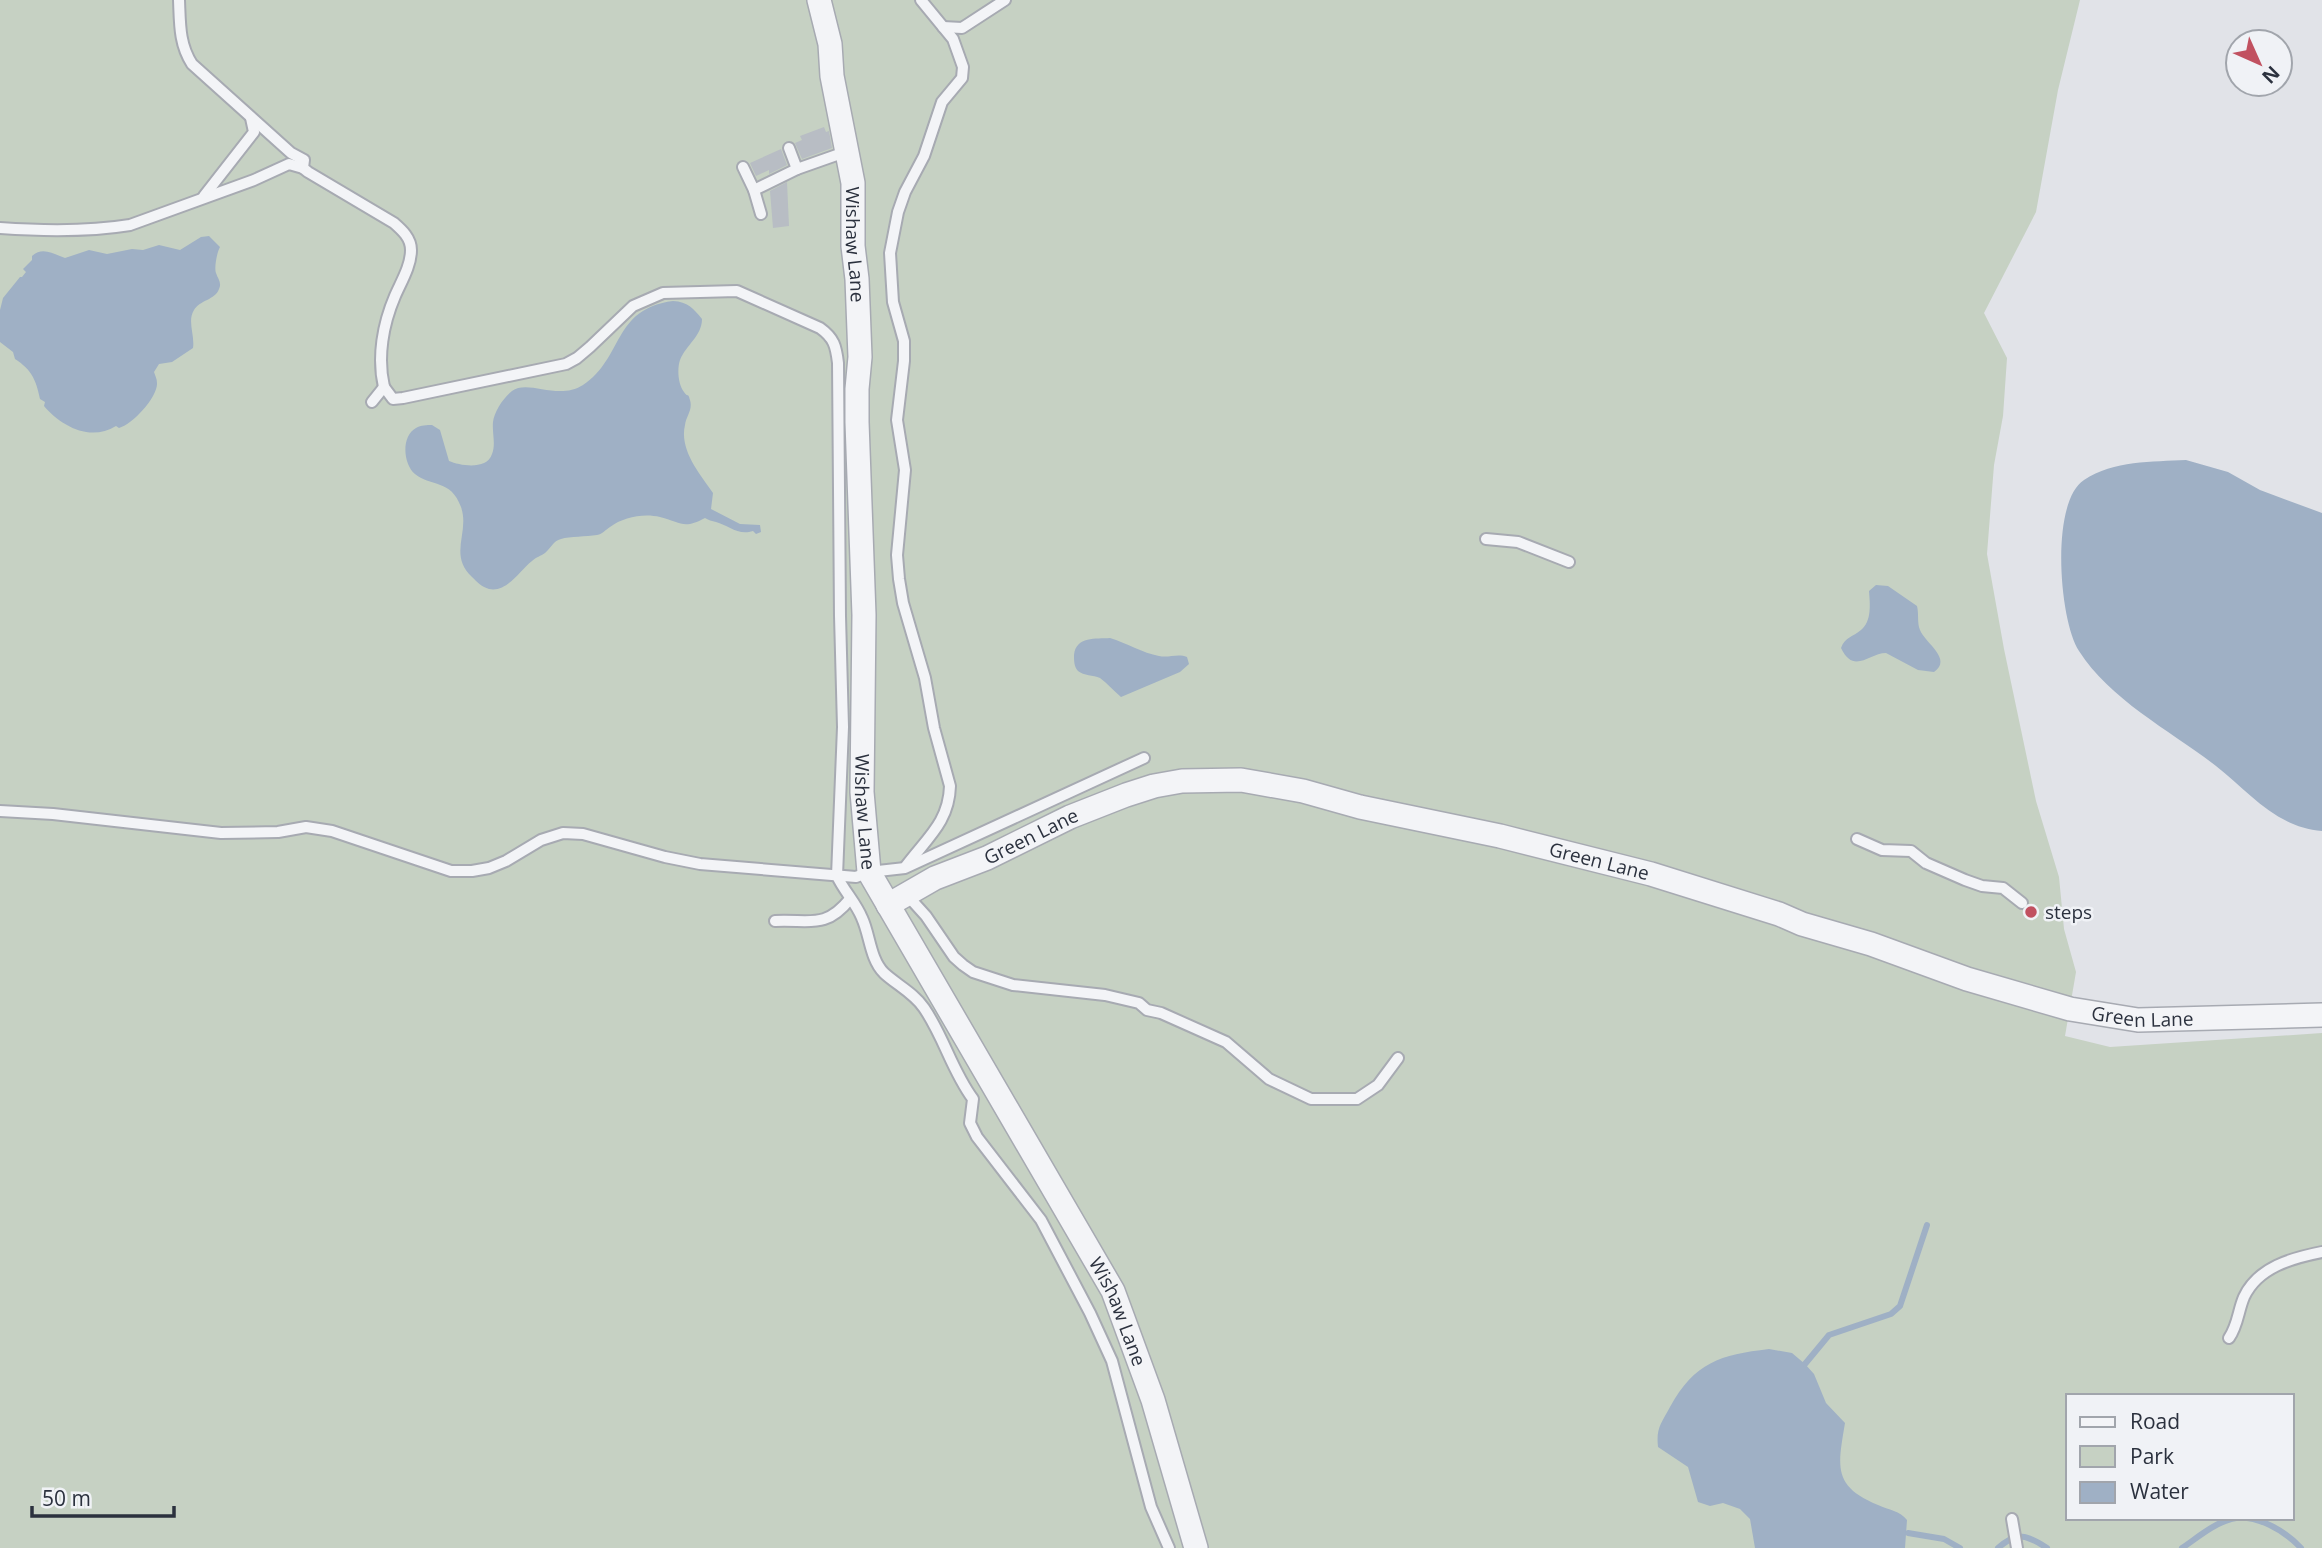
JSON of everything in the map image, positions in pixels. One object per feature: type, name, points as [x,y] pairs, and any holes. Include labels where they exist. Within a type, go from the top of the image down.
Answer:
[{"type":"street","name":"Wishaw Lane","points":[[818,0],[830,44],[832,76],[853,183],[853,246],[858,279],[860,357],[857,389],[864,615],[862,792],[869,872],[897,900],[1113,1291],[1153,1400],[1196,1548]]},
{"type":"street","name":"Green Lane","points":[[897,900],[935,878],[988,858],[1070,817],[1126,795],[1182,781],[1241,780],[1313,793],[1360,807],[1488,833],[1651,874],[1871,944],[1967,979],[2081,1011],[2138,1020],[2322,1015]]},
{"type":"lane","points":[[179,0],[184,53],[207,79],[251,118],[259,130],[290,159],[394,223],[410,241],[408,267],[384,332],[381,363],[384,387],[393,399]]},
{"type":"lane","points":[[905,868],[943,820],[950,803],[950,786],[899,579],[898,533],[905,470],[897,420],[904,341],[893,302],[890,253],[905,192],[924,156],[942,102],[962,78],[963,67],[953,39],[921,0]]},
{"type":"lane","points":[[943,27],[962,28],[1005,0]]},
{"type":"lane","points":[[202,198],[221,172],[259,130]]},
{"type":"lane","points":[[789,148],[797,169]]},
{"type":"lane","points":[[754,190],[797,169],[848,150]]},
{"type":"lane","points":[[0,228],[62,230],[130,225],[223,190],[290,159]]},
{"type":"lane","points":[[743,167],[761,214]]},
{"type":"lane","points":[[221,172],[217,184],[223,190]]},
{"type":"lane","points":[[384,387],[372,402],[461,388],[566,364],[590,347],[633,306],[663,293],[737,292],[820,328],[831,336],[838,363],[843,727],[837,876],[862,917],[875,957],[883,971],[910,992],[936,1026],[964,1086],[974,1099],[970,1123],[977,1137],[1041,1220],[1090,1312],[1112,1361],[1151,1507],[1169,1548]]},
{"type":"lane","points":[[1486,539],[1518,542],[1569,562]]},
{"type":"lane","points":[[0,811],[53,814],[221,833],[278,832],[306,827],[344,834],[451,870],[489,868],[541,840],[563,833],[583,834],[701,864],[856,877],[869,872],[905,868],[1144,758]]},
{"type":"lane","points":[[1857,839],[1882,850],[1911,851],[1927,863],[1965,880],[1982,886],[2003,888],[2022,903]]},
{"type":"lane","points":[[775,921],[818,921],[831,918],[850,899]]},
{"type":"lane","points":[[897,900],[926,916],[954,957],[973,972],[1013,985],[1105,995],[1139,1003],[1147,1010],[1161,1013],[1226,1042],[1269,1079],[1311,1099],[1357,1099],[1378,1085],[1398,1058]]},
{"type":"lane","points":[[2230,1338],[2236,1327],[2243,1299],[2256,1280],[2281,1263],[2322,1252]]},
{"type":"lane","points":[[2012,1519],[2017,1548]]},
{"type":"green space","points":[[0,0],[2080,0],[2058,90],[2036,212],[1984,313],[2007,358],[1987,554],[2036,801],[2059,877],[2064,929],[2076,972],[2065,1036],[2110,1047],[2322,1033],[2322,1548],[0,1548]]},
{"type":"water","points":[[209,236],[220,247],[215,268],[220,283],[219,289],[192,314],[193,348],[172,362],[159,364],[154,372],[156,389],[143,410],[124,426],[116,426],[106,431],[77,430],[59,420],[44,406],[45,402],[40,399],[29,371],[15,359],[13,352],[0,342],[0,310],[3,298],[26,272],[23,269],[32,260],[32,256],[44,251],[65,258],[89,250],[107,254],[132,249],[143,250],[159,245],[180,250],[201,237]]},
{"type":"water","points":[[673,301],[690,306],[702,319],[697,335],[680,360],[679,368],[680,385],[689,396],[691,404],[684,434],[688,452],[713,493],[711,509],[740,524],[760,525],[761,532],[756,534],[753,531],[738,531],[705,518],[692,524],[682,524],[654,516],[634,517],[599,534],[558,540],[502,588],[489,589],[482,586],[472,577],[461,560],[463,517],[457,498],[446,488],[415,474],[408,464],[405,450],[411,432],[420,426],[432,425],[440,430],[449,461],[467,465],[485,463],[493,450],[495,414],[512,391],[526,387],[564,391],[583,385],[606,362],[620,336],[639,314],[653,306]]},
{"type":"water","points":[[2186,460],[2228,472],[2260,490],[2322,513],[2322,831],[2291,823],[2277,816],[2216,766],[2124,700],[2092,669],[2072,636],[2061,562],[2066,512],[2073,492],[2084,480],[2096,473],[2120,465]]},
{"type":"water","points":[[1876,585],[1888,586],[1917,606],[1920,630],[1941,662],[1934,672],[1918,670],[1886,653],[1862,661],[1851,660],[1846,656],[1841,648],[1865,626],[1870,612],[1869,591]]},
{"type":"water","points":[[1110,638],[1153,655],[1187,657],[1189,664],[1180,672],[1121,697],[1100,678],[1078,671],[1074,663],[1078,644],[1093,639]]},
{"type":"water","points":[[1769,1349],[1792,1353],[1814,1374],[1826,1403],[1845,1423],[1840,1463],[1845,1482],[1863,1498],[1898,1513],[1907,1520],[1905,1548],[1755,1548],[1750,1519],[1740,1509],[1723,1503],[1710,1506],[1698,1502],[1688,1467],[1658,1447],[1659,1430],[1664,1418],[1679,1392],[1699,1370],[1736,1354]]},
{"type":"building","points":[[824,127],[826,132],[829,131],[832,148],[802,159],[795,143],[802,140],[800,136]]},
{"type":"building","points":[[781,149],[787,165],[769,174],[769,170],[756,176],[750,163]]},
{"type":"building","points":[[787,182],[789,226],[773,228],[770,191]]},
{"type":"waterway","points":[[1805,1364],[1829,1335],[1891,1314],[1900,1306],[1927,1225]]},
{"type":"waterway","points":[[2182,1548],[2228,1520]]},
{"type":"waterway","points":[[2255,1520],[2287,1535],[2301,1548]]},
{"type":"waterway","points":[[1908,1533],[1944,1539],[1960,1548]]},
{"type":"waterway","points":[[1998,1548],[2017,1537],[2034,1540],[2047,1548]]},
{"type":"place","name":"steps","points":[[2031,912]]}]
